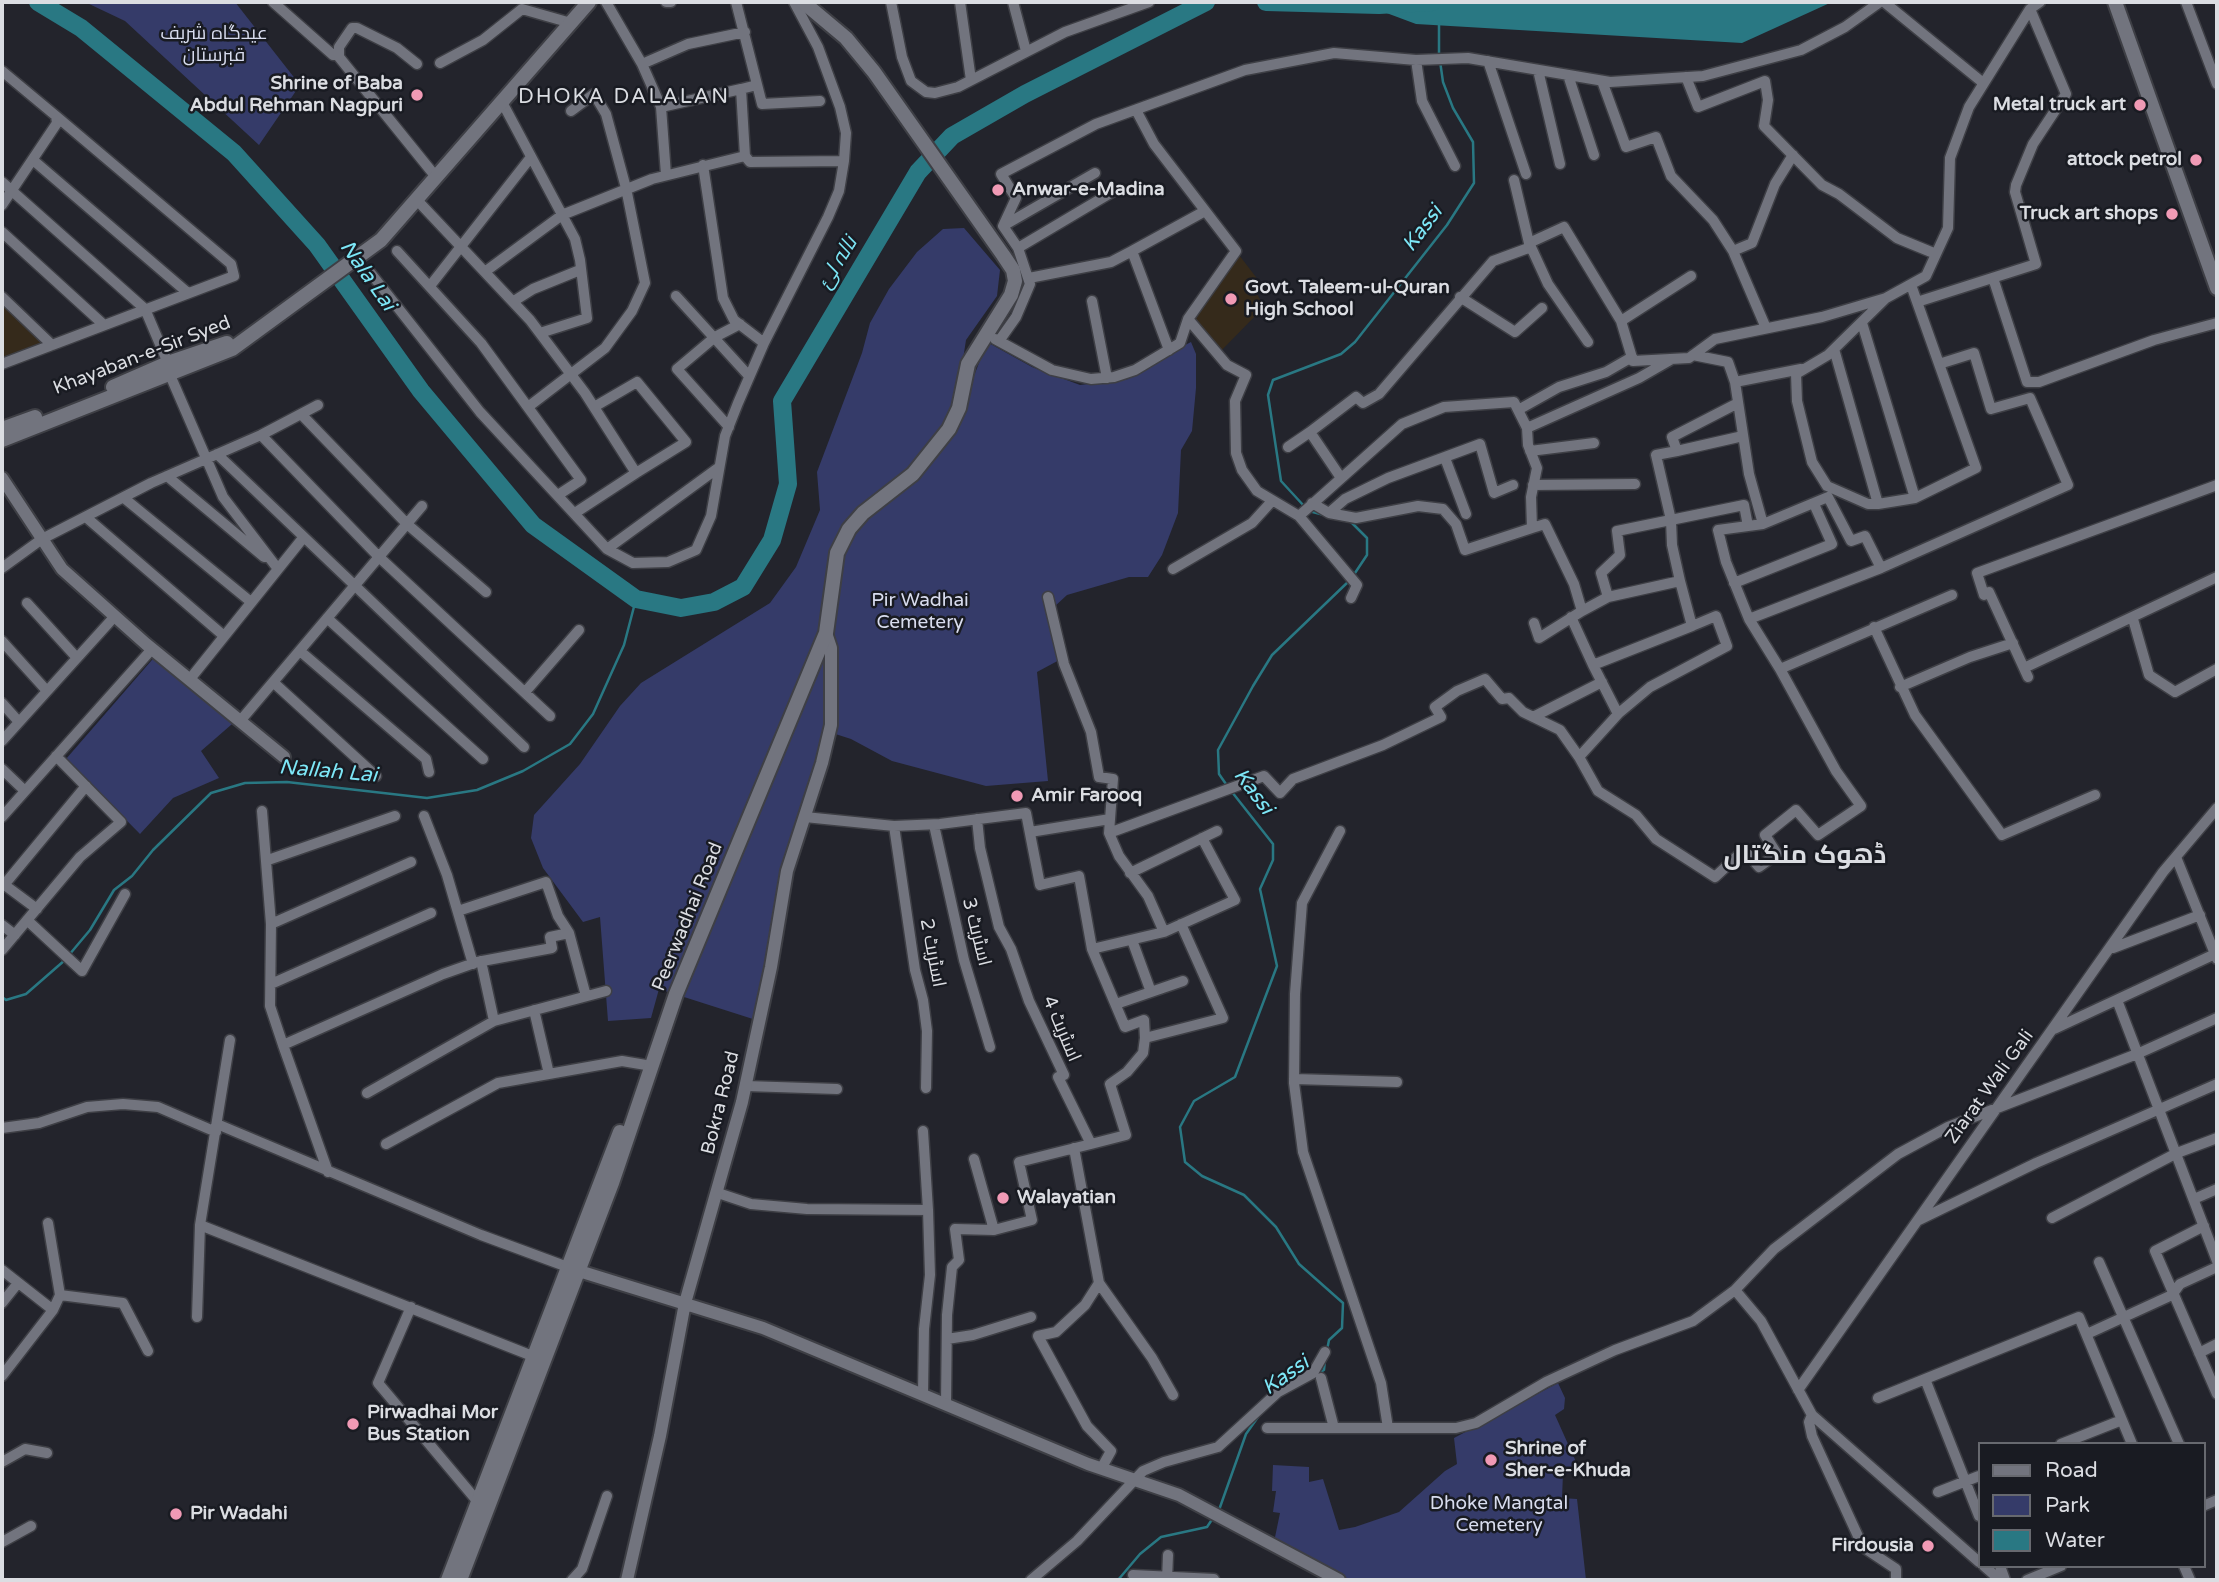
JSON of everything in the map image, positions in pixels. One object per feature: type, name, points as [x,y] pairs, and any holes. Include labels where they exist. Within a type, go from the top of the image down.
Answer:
[{"type":"main road","points":[[416,199],[589,2]]},
{"type":"main road","name":"Peerwadhai Road","points":[[460,1580],[539,1359],[651,1069],[676,994],[826,634],[837,553],[849,529],[863,513],[913,474],[943,438],[958,408],[968,364],[1003,307],[1015,281],[1013,270],[874,72],[836,30],[803,2]]},
{"type":"main road","points":[[2115,2],[2217,288]]},
{"type":"main road","name":"Khayaban-e-Sir Syed","points":[[2,429],[232,349],[381,240],[416,199]]},
{"type":"main road","name":"Khayaban-e-Sir Syed","points":[[2,440],[169,369]]},
{"type":"main road","points":[[448,1580],[539,1359]]},
{"type":"street","points":[[273,2],[333,55],[339,54]]},
{"type":"street","points":[[606,2],[642,64],[661,107],[666,175]]},
{"type":"street","points":[[736,2],[761,104],[820,101]]},
{"type":"street","points":[[369,271],[480,412],[607,549],[633,563],[668,562],[696,550],[711,516],[718,468],[729,427],[749,376],[839,191],[846,132],[840,107],[818,47],[794,2]]},
{"type":"street","points":[[891,2],[902,57],[916,88],[926,92],[948,91],[1076,28],[1149,2]]},
{"type":"street","points":[[960,2],[971,80]]},
{"type":"street","points":[[1013,2],[1026,51]]},
{"type":"street","points":[[1003,226],[1016,198],[1001,174],[1042,150],[1136,110],[1245,70],[1314,55],[1373,54],[1416,60],[1468,58],[1602,81],[1686,77],[1743,67],[1801,50],[1845,27],[1882,2],[1982,82]]},
{"type":"street","points":[[1693,355],[1715,339],[1822,317],[1886,298],[1926,276],[1948,228],[1950,158],[1969,107],[1982,82],[2030,9],[2040,2]]},
{"type":"street","points":[[2186,2],[2217,84]]},
{"type":"street","points":[[440,63],[483,40],[522,9],[571,23]]},
{"type":"street","points":[[1917,302],[2036,264],[2015,192],[2016,185],[2033,144],[2066,93],[2030,9]]},
{"type":"street","points":[[416,64],[376,37],[352,27],[340,47],[339,54],[436,177]]},
{"type":"street","points":[[642,64],[688,44],[745,32]]},
{"type":"street","points":[[1416,60],[1422,101],[1455,166]]},
{"type":"street","points":[[1488,61],[1526,174]]},
{"type":"street","points":[[1538,70],[1560,164]]},
{"type":"street","points":[[2,71],[231,264],[234,276],[2,364]]},
{"type":"street","points":[[1567,75],[1594,155]]},
{"type":"street","points":[[1686,77],[1698,107],[1765,81],[1768,100],[1764,126],[1822,185],[1839,194],[1897,238],[1936,254]]},
{"type":"street","points":[[1602,81],[1626,147],[1656,137],[1671,176],[1713,220],[1733,251],[1766,328]]},
{"type":"street","points":[[661,107],[757,85]]},
{"type":"street","points":[[741,89],[745,156],[750,162],[844,161]]},
{"type":"street","points":[[528,407],[605,348],[632,311],[645,283],[626,188],[606,114],[594,94],[571,111]]},
{"type":"street","points":[[502,102],[575,239],[587,318],[540,333]]},
{"type":"street","points":[[985,334],[1052,370],[1091,379],[1108,378],[1135,370],[1180,344],[1188,319],[1236,251],[1152,141],[1136,110]]},
{"type":"street","points":[[2,205],[57,124],[56,116]]},
{"type":"street","points":[[1733,251],[1752,243],[1775,184],[1793,155]]},
{"type":"street","points":[[486,271],[562,215],[626,188],[666,175],[745,156]]},
{"type":"street","points":[[430,286],[531,157]]},
{"type":"street","points":[[33,160],[188,293]]},
{"type":"street","points":[[703,164],[715,236],[717,278],[727,309],[740,324],[764,343]]},
{"type":"street","points":[[1003,226],[1095,173]]},
{"type":"street","points":[[1514,180],[1530,245],[1548,284],[1588,342]]},
{"type":"street","points":[[2,182],[145,309],[223,496],[278,569]]},
{"type":"street","points":[[1018,248],[1114,191]]},
{"type":"street","points":[[416,199],[514,301],[540,333],[594,407],[636,473]]},
{"type":"street","points":[[1029,278],[1111,262],[1205,211]]},
{"type":"street","points":[[999,341],[1024,301],[1030,284],[1018,248],[1003,226]]},
{"type":"street","points":[[1288,447],[1356,397],[1363,403],[1379,394],[1493,261],[1564,227],[1621,321],[1633,361],[1693,355],[1728,362],[1735,382],[1749,474],[1763,524]]},
{"type":"street","points":[[2,232],[104,325]]},
{"type":"street","points":[[397,251],[481,343],[581,480],[558,495]]},
{"type":"street","points":[[1132,251],[1169,350]]},
{"type":"street","points":[[514,301],[533,289],[580,270]]},
{"type":"street","points":[[1621,321],[1691,276]]},
{"type":"street","points":[[1993,278],[2027,382],[2039,383],[2154,340],[2217,323]]},
{"type":"street","points":[[1886,298],[1834,349],[1796,374],[1797,401],[1812,462],[1827,486],[1868,504],[1915,498],[1976,468],[1911,285]]},
{"type":"street","points":[[676,296],[749,376]]},
{"type":"street","points":[[2,297],[52,345]]},
{"type":"street","points":[[1460,297],[1515,332],[1542,308]]},
{"type":"street","points":[[1092,301],[1108,378]]},
{"type":"street","points":[[1188,319],[1227,365],[1246,375],[1236,401],[1236,453],[1242,470],[1257,491],[1299,516],[1348,572],[1357,585],[1351,598]]},
{"type":"street","points":[[1862,323],[1915,498]]},
{"type":"street","points":[[729,427],[677,369],[715,337],[740,324]]},
{"type":"street","points":[[1834,349],[1878,504]]},
{"type":"street","points":[[1749,619],[1881,568],[2068,485],[2030,398],[1991,409],[1973,353],[1939,364]]},
{"type":"street","points":[[1518,410],[1559,387],[1606,372],[1632,357]]},
{"type":"street","points":[[1527,428],[1639,378],[1672,359]]},
{"type":"street","points":[[1735,382],[1804,369]]},
{"type":"street","points":[[575,513],[686,442],[637,382],[594,407]]},
{"type":"street","points":[[1299,516],[1402,424],[1444,407],[1514,402],[1527,428],[1530,451],[1537,468],[1533,485],[1532,527]]},
{"type":"street","points":[[2,568],[42,539],[167,476],[261,435],[318,404]]},
{"type":"street","points":[[1677,451],[1672,437],[1738,404]]},
{"type":"street","points":[[301,414],[407,524],[486,592]]},
{"type":"street","points":[[1310,432],[1341,478]]},
{"type":"street","points":[[261,435],[379,557],[550,716]]},
{"type":"street","points":[[1692,626],[1672,545],[1671,520],[1656,455],[1743,436]]},
{"type":"street","points":[[1530,451],[1594,443]]},
{"type":"street","points":[[1329,513],[1345,499],[1388,478],[1480,444],[1494,493],[1513,485]]},
{"type":"street","points":[[217,454],[524,747]]},
{"type":"street","points":[[1445,458],[1466,514]]},
{"type":"street","points":[[607,549],[718,468]]},
{"type":"street","points":[[167,476],[278,569]]},
{"type":"street","points":[[2,478],[62,569],[152,649],[284,757]]},
{"type":"street","points":[[1533,485],[1635,484]]},
{"type":"street","points":[[2217,485],[1977,573],[1984,595],[1989,592],[2026,672],[2217,577]]},
{"type":"street","points":[[1109,833],[1264,776],[1280,793],[1293,779],[1383,745],[1441,717],[1434,707],[1457,691],[1485,679],[1502,699],[1509,698],[1523,712],[1560,730],[1598,791],[1636,815],[1656,839],[1715,877],[1744,850],[1759,867],[1777,853],[1765,835],[1796,810],[1818,835],[1861,806],[1836,771],[1780,668],[1749,619],[1734,583],[1718,530],[1763,524],[1828,497],[1852,541],[1865,536],[1881,568]]},
{"type":"street","points":[[124,498],[251,603]]},
{"type":"street","points":[[1173,569],[1252,523],[1272,501]]},
{"type":"street","points":[[1312,503],[1329,513],[1356,517],[1418,506],[1443,509],[1456,524],[1465,550],[1545,524],[1574,584],[1582,611]]},
{"type":"street","points":[[1734,583],[1832,544],[1814,504]]},
{"type":"street","points":[[1608,597],[1601,573],[1620,555],[1617,530],[1744,505],[1748,526]]},
{"type":"street","points":[[241,720],[422,506]]},
{"type":"street","points":[[86,518],[224,636]]},
{"type":"street","points":[[190,679],[303,538]]},
{"type":"street","points":[[1534,623],[1539,638],[1608,597],[1680,582]]},
{"type":"street","points":[[1780,668],[1952,595]]},
{"type":"street","points":[[1048,597],[1064,664],[1091,732],[1099,776],[1113,779],[1109,833],[1130,873],[1148,896],[1164,932]]},
{"type":"street","points":[[27,603],[77,657]]},
{"type":"street","points":[[2,741],[115,616]]},
{"type":"street","points":[[1571,617],[1618,715]]},
{"type":"street","points":[[1579,757],[1618,715],[1650,687],[1727,646],[1716,617],[1593,664]]},
{"type":"street","points":[[327,618],[483,759]]},
{"type":"street","points":[[2133,619],[2150,675],[2175,692],[2217,668]]},
{"type":"street","points":[[1874,627],[1915,715],[2002,835],[2095,795]]},
{"type":"street","points":[[526,691],[579,631]]},
{"type":"street","name":"Bokra Road","points":[[627,1580],[685,1303],[746,1086],[787,872],[831,725],[831,648],[826,634]]},
{"type":"street","points":[[2,640],[47,691]]},
{"type":"street","points":[[1900,687],[1970,657],[2013,643]]},
{"type":"street","points":[[2,817],[152,649]]},
{"type":"street","points":[[300,651],[426,759],[429,772]]},
{"type":"street","points":[[273,682],[376,776]]},
{"type":"street","points":[[1533,717],[1602,682]]},
{"type":"street","points":[[2,704],[19,722]]},
{"type":"street","points":[[2,950],[80,857],[121,821],[56,756]]},
{"type":"street","points":[[2,769],[25,791]]},
{"type":"street","points":[[37,909],[3,884],[86,786]]},
{"type":"street","name":"Ziarat Wali Gali","points":[[1798,1390],[2176,857],[2217,808]]},
{"type":"street","points":[[262,811],[271,924],[270,1006],[328,1172]]},
{"type":"street","points":[[805,817],[894,826],[934,825],[1026,813],[1040,885],[1079,876],[1092,949],[1125,1027],[1144,1020],[1146,1038],[1143,1053],[1127,1072],[1110,1084],[1126,1135],[1019,1162],[1031,1220],[993,1230],[955,1229],[959,1260],[952,1267],[946,1403]]},
{"type":"street","points":[[268,860],[395,816]]},
{"type":"street","points":[[424,816],[477,962],[495,1021]]},
{"type":"street","name":"اسٹریٹ 4","points":[[977,819],[980,848],[999,927],[1012,949],[1029,1001],[1064,1075],[1058,1077],[1091,1144]]},
{"type":"street","points":[[1030,832],[1110,819]]},
{"type":"street","name":"اسٹریٹ 3","points":[[934,825],[964,960],[990,1046]]},
{"type":"street","name":"اسٹریٹ 2","points":[[894,826],[915,970],[927,1031],[926,1088]]},
{"type":"street","points":[[1130,873],[1217,831]]},
{"type":"street","points":[[1340,831],[1302,903],[1295,994],[1294,1079],[1303,1152],[1381,1383],[1388,1428]]},
{"type":"street","points":[[1092,949],[1164,932],[1235,900],[1202,838]]},
{"type":"street","points":[[2053,1029],[2216,957],[2176,857]]},
{"type":"street","points":[[271,924],[411,862]]},
{"type":"street","points":[[458,911],[546,882],[558,916],[569,933],[586,996]]},
{"type":"street","points":[[27,920],[82,971],[125,894]]},
{"type":"street","points":[[271,984],[430,913]]},
{"type":"street","points":[[2111,948],[2200,915]]},
{"type":"street","points":[[1146,1038],[1223,1018],[1181,924]]},
{"type":"street","points":[[2,925],[15,935]]},
{"type":"street","points":[[283,1045],[477,962],[552,948],[550,937],[569,933]]},
{"type":"street","points":[[1132,940],[1152,992]]},
{"type":"street","points":[[1116,1004],[1183,981]]},
{"type":"street","points":[[367,1093],[495,1021],[606,991]]},
{"type":"street","points":[[2087,1334],[2172,1296],[2180,1284],[2217,1264],[2117,1000]]},
{"type":"street","points":[[534,1010],[550,1074]]},
{"type":"street","points":[[1267,1428],[1456,1428],[1476,1423],[1546,1382],[1615,1350],[1693,1321],[1735,1290],[1774,1249],[1898,1154],[1948,1127],[1993,1112],[2137,1054],[2217,1017]]},
{"type":"street","points":[[197,1317],[201,1225],[229,1040]]},
{"type":"street","points":[[386,1144],[498,1083],[622,1061],[651,1069]]},
{"type":"street","points":[[1294,1079],[1397,1082]]},
{"type":"street","points":[[1919,1220],[2217,1084]]},
{"type":"street","points":[[746,1086],[837,1089]]},
{"type":"street","points":[[2,1128],[39,1123],[87,1107],[122,1104],[159,1107],[574,1269],[763,1328],[1101,1469],[1179,1495],[1339,1580]]},
{"type":"street","points":[[923,1131],[930,1275],[924,1329],[923,1393]]},
{"type":"street","points":[[2053,1218],[2177,1153],[2217,1138]]},
{"type":"street","points":[[1074,1148],[1099,1283],[1152,1358],[1173,1395]]},
{"type":"street","points":[[974,1159],[993,1230]]},
{"type":"street","points":[[2194,1199],[2217,1189]]},
{"type":"street","points":[[718,1193],[751,1204],[807,1209],[928,1210]]},
{"type":"street","points":[[2,1376],[52,1310],[60,1295],[48,1223]]},
{"type":"street","points":[[201,1225],[539,1359]]},
{"type":"street","points":[[2204,1226],[2155,1251],[2172,1296],[2217,1394]]},
{"type":"street","points":[[2099,1262],[2126,1318],[2178,1442]]},
{"type":"street","points":[[2,1270],[52,1310]]},
{"type":"street","points":[[2,1303],[18,1283]]},
{"type":"street","points":[[1099,1283],[1084,1305],[1056,1332],[1038,1336],[1087,1426],[1111,1451],[1101,1469]]},
{"type":"street","points":[[1735,1290],[1761,1321],[1812,1415],[1978,1561]]},
{"type":"street","points":[[60,1295],[123,1303],[148,1351]]},
{"type":"street","points":[[411,1307],[378,1383],[478,1502]]},
{"type":"street","points":[[947,1339],[973,1335],[1031,1317]]},
{"type":"street","points":[[1878,1398],[2079,1317],[2131,1442]]},
{"type":"street","points":[[2199,1353],[2217,1344]]},
{"type":"street","points":[[1031,1580],[1077,1541],[1143,1471],[1218,1447],[1278,1392],[1313,1373],[1325,1352]]},
{"type":"street","points":[[1321,1378],[1334,1428]]},
{"type":"street","points":[[1925,1379],[1978,1514]]},
{"type":"street","points":[[1812,1415],[1809,1422],[1812,1436],[1863,1547],[1896,1569],[1896,1580]]},
{"type":"street","points":[[2066,1442],[2122,1420]]},
{"type":"street","points":[[4,1457],[25,1449],[47,1453]]},
{"type":"street","points":[[1938,1492],[1978,1476]]},
{"type":"street","points":[[572,1580],[582,1569],[607,1496]]},
{"type":"street","points":[[2,1542],[31,1526]]},
{"type":"street","points":[[1167,1578],[1168,1555]]},
{"type":"street","points":[[1986,1568],[2000,1580]]},
{"type":"street","points":[[2027,1580],[2056,1568]]},
{"type":"street","points":[[1133,1574],[1214,1579]]},
{"type":"shaded area","name":"Govt. Taleem-ul-Quran High School","points":[[1236,251],[1262,285],[1255,290],[1264,307],[1218,354],[1188,319]]},
{"type":"shaded area","points":[[2,298],[52,345],[2,364]]},
{"type":"green space","name":"عیدگاہ شریف قبرستان","points":[[85,2],[235,2],[300,85],[259,145],[125,21]]},
{"type":"green space","name":"Pir Wadhai Cemetery","points":[[964,228],[1000,270],[997,296],[966,340],[951,436],[987,342],[1032,367],[1080,385],[1128,379],[1191,342],[1196,354],[1192,431],[1181,450],[1178,513],[1162,555],[1148,577],[1129,577],[1067,595],[1054,607],[1063,658],[1037,672],[1048,781],[986,786],[892,761],[851,739],[826,731],[797,820],[780,886],[756,1020],[659,989],[651,1018],[608,1021],[600,917],[583,922],[543,868],[531,838],[534,815],[580,764],[620,706],[641,683],[770,603],[796,567],[820,510],[817,472],[862,353],[870,323],[889,289],[917,252],[943,229]]},
{"type":"green space","points":[[158,653],[239,718],[201,751],[219,778],[173,798],[140,834],[66,759]]},
{"type":"green space","name":"Dhoke Mangtal Cemetery","points":[[1558,1383],[1565,1398],[1564,1409],[1555,1415],[1581,1473],[1563,1474],[1562,1498],[1577,1499],[1586,1580],[1345,1580],[1274,1542],[1280,1513],[1273,1512],[1276,1491],[1272,1491],[1273,1465],[1309,1467],[1309,1482],[1323,1479],[1339,1530],[1355,1527],[1399,1512],[1445,1471],[1457,1464],[1454,1438]]},
{"type":"water","points":[[1357,2],[1832,2],[1742,43],[1416,24]]},
{"type":"waterway","name":"نالہ لئ","points":[[38,2],[81,28],[234,153],[317,245],[421,391],[533,525],[636,599],[681,608],[714,602],[743,587],[772,540],[788,484],[782,401],[918,172],[952,136],[1025,94],[1206,2]]},
{"type":"waterway","name":"نالہ لئ","points":[[1266,2],[1379,5],[1432,2]]},
{"type":"waterway","name":"Kassi","points":[[1439,23],[1439,55]]},
{"type":"waterway","name":"Kassi","points":[[1304,506],[1281,481],[1268,395],[1273,380],[1341,354],[1355,342],[1447,225],[1474,183],[1473,142],[1453,108],[1443,82],[1440,61]]},
{"type":"waterway","name":"Kassi","points":[[1309,511],[1339,519]]},
{"type":"waterway","name":"Kassi","points":[[1349,520],[1367,538],[1367,555],[1353,576]]},
{"type":"waterway","name":"Kassi","points":[[1228,787],[1219,774],[1218,750],[1253,686],[1272,655],[1349,581]]},
{"type":"waterway","name":"Nallah Lai","points":[[69,955],[90,930],[114,890],[132,876],[153,850],[211,793],[245,783],[287,782],[427,798],[477,790],[523,771],[570,744],[593,714],[624,645],[636,599]]},
{"type":"waterway","name":"Kassi","points":[[1232,792],[1273,844],[1273,860],[1260,889],[1277,966],[1235,1077],[1194,1101],[1180,1127],[1185,1162],[1202,1176],[1244,1195],[1276,1227],[1299,1264],[1343,1303],[1342,1328],[1329,1340],[1327,1350]]},
{"type":"waterway","name":"Nallah Lai","points":[[2,997],[6,1000],[26,994],[65,960]]},
{"type":"waterway","name":"Kassi","points":[[1317,1374],[1324,1370],[1325,1360]]},
{"type":"waterway","name":"Kassi","points":[[1219,1510],[1246,1434],[1258,1417]]},
{"type":"waterway","name":"Kassi","points":[[1118,1580],[1140,1554],[1161,1537],[1207,1527],[1213,1518]]},
{"type":"place","name":"Shrine of Baba Abdul Rehman Nagpuri","points":[[417,95]]},
{"type":"place","name":"Metal truck art","points":[[2140,105]]},
{"type":"place","name":"attock petrol","points":[[2196,160]]},
{"type":"place","name":"Anwar-e-Madina","points":[[998,190]]},
{"type":"place","name":"Truck art shops","points":[[2172,214]]},
{"type":"place","name":"Govt. Taleem-ul-Quran High School","points":[[1231,299]]},
{"type":"place","name":"Amir Farooq","points":[[1017,796]]},
{"type":"place","name":"Walayatian","points":[[1003,1198]]},
{"type":"place","name":"Pirwadhai Mor Bus Station","points":[[353,1424]]},
{"type":"place","name":"Shrine of Sher-e-Khuda","points":[[1491,1460]]},
{"type":"place","name":"Pir Wadahi","points":[[176,1514]]},
{"type":"place","name":"Firdousia","points":[[1928,1546]]},
{"type":"district","name":"DHOKA DALALAN","points":[[624,97]]},
{"type":"district","name":"ڈھوک منگتال","points":[[1805,856]]},
{"type":"water label","name":"Nala Lai","points":[[367,276]]}]
